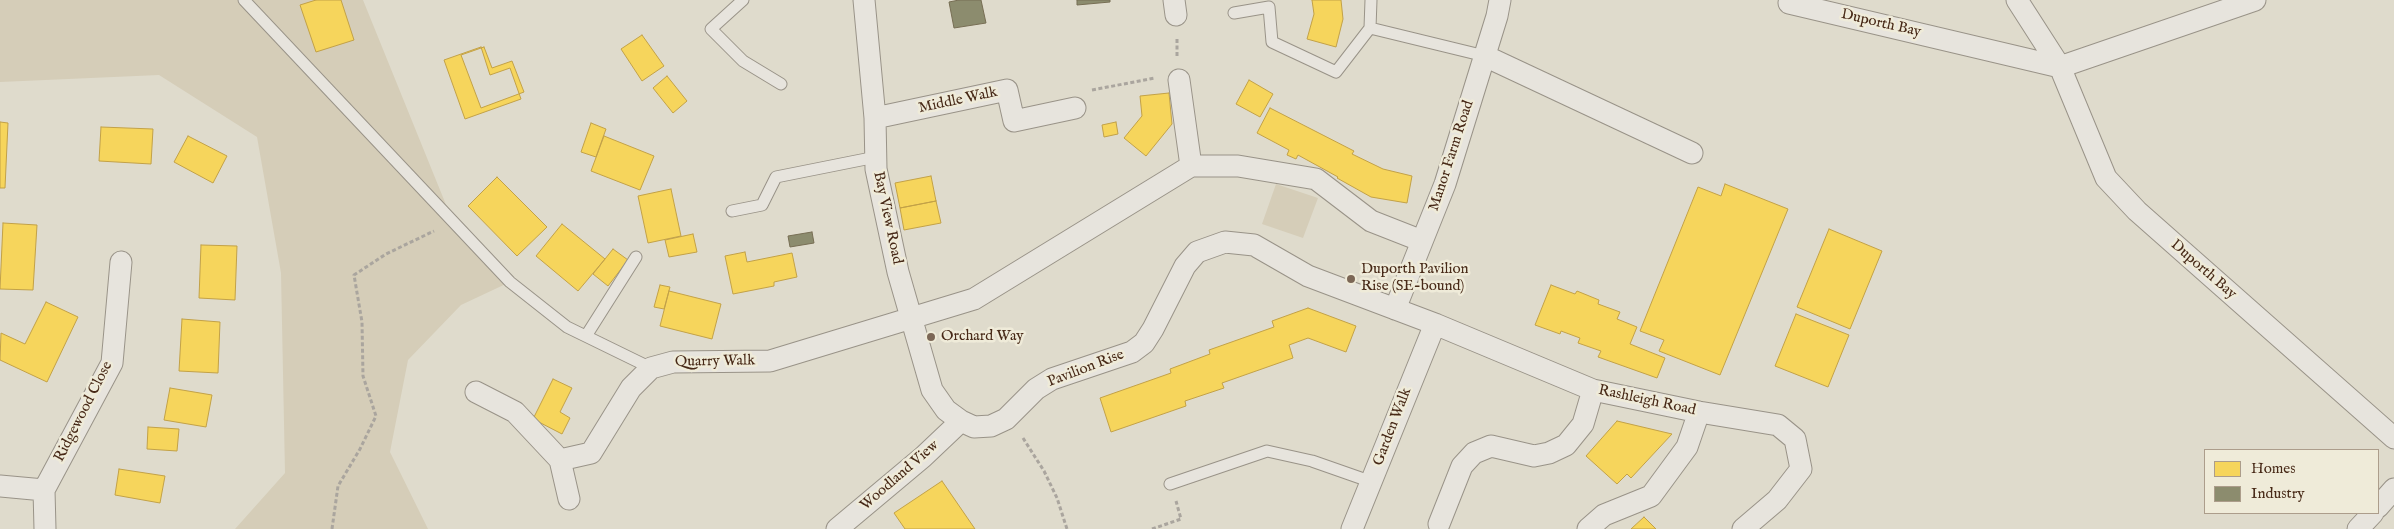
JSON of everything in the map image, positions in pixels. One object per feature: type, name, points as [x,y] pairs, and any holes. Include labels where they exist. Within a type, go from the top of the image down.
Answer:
[{"type":"street","name":"Bay View Road","points":[[864,0],[875,118],[876,157],[882,197],[910,318],[932,390],[946,410],[961,421]]},
{"type":"street","name":"Manor Farm Road","points":[[1395,309],[1445,184],[1485,56],[1500,0]]},
{"type":"street","name":"Duporth Bay","points":[[2017,0],[2060,67],[2106,178],[2136,211],[2394,438]]},
{"type":"street","points":[[2060,67],[2254,0]]},
{"type":"street","name":"Duporth Bay","points":[[1789,3],[2060,67]]},
{"type":"street","points":[[1485,56],[1692,153]]},
{"type":"street","points":[[1178,77],[1192,166]]},
{"type":"street","name":"Middle Walk","points":[[875,118],[1007,90],[1014,121],[1075,108]]},
{"type":"street","points":[[910,318],[974,299],[1192,166],[1238,166],[1316,179],[1372,221],[1422,241]]},
{"type":"street","name":"Pavilion Rise","points":[[961,421],[974,427],[990,426],[1010,416],[1036,389],[1052,379],[1132,352],[1144,343],[1164,311],[1185,266],[1197,252],[1224,242],[1254,245],[1308,276],[1395,309]]},
{"type":"street","name":"Ridgewood Close","points":[[45,529],[44,490],[112,363],[121,262]]},
{"type":"street","name":"Rashleigh Road","points":[[1395,309],[1593,390],[1699,412],[1778,425],[1796,439],[1801,469],[1777,500],[1743,529]]},
{"type":"street","name":"Quarry Walk","points":[[651,368],[673,362],[770,361],[910,318]]},
{"type":"street","name":"Garden Walk","points":[[1352,529],[1435,324]]},
{"type":"street","points":[[560,460],[591,453],[631,388],[651,368]]},
{"type":"street","points":[[1438,524],[1462,466],[1474,453],[1491,446],[1534,456],[1566,445],[1583,424],[1593,390]]},
{"type":"street","points":[[476,392],[514,412],[560,460],[569,499]]},
{"type":"street","points":[[1588,529],[1604,515],[1651,496],[1687,447],[1699,412]]},
{"type":"street","name":"Woodland View","points":[[837,529],[961,421]]},
{"type":"street","points":[[0,486],[44,490]]},
{"type":"street","points":[[2379,507],[2394,489]]},
{"type":"street","points":[[2358,529],[2372,514]]},
{"type":"lane","points":[[244,0],[510,282],[567,327],[651,368]]},
{"type":"lane","points":[[744,0],[711,29],[743,61],[781,84]]},
{"type":"lane","points":[[1234,13],[1270,8],[1272,42],[1336,72],[1370,28],[1371,0]]},
{"type":"lane","points":[[1370,28],[1485,56]]},
{"type":"lane","points":[[732,211],[762,205],[776,177],[876,157]]},
{"type":"lane","points":[[586,336],[636,257]]},
{"type":"lane","points":[[1170,484],[1267,451],[1312,461],[1372,482]]},
{"type":"path","points":[[1075,108],[1072,94],[1178,77],[1175,8]]},
{"type":"path","points":[[332,529],[338,486],[360,449],[376,416],[363,376],[362,322],[354,275],[386,254],[453,222]]},
{"type":"path","points":[[1010,416],[1044,471],[1057,498],[1067,529]]},
{"type":"path","points":[[1152,529],[1181,519],[1170,484]]},
{"type":"shaded area","points":[[0,0],[363,0],[453,222],[510,282],[461,305],[408,360],[390,452],[428,529],[235,529],[285,473],[281,273],[257,137],[159,75],[0,82]]},
{"type":"shaded area","points":[[1276,184],[1318,198],[1303,238],[1262,224]]},
{"type":"building: Homes","points":[[316,0],[341,0],[354,40],[316,52],[300,5]]},
{"type":"building: Homes","points":[[1312,0],[1341,0],[1343,19],[1336,47],[1307,39],[1314,14]]},
{"type":"building: Homes","points":[[642,35],[664,66],[642,81],[621,49]]},
{"type":"building: Homes","points":[[481,47],[490,75],[510,68],[521,99],[465,119],[444,60]]},
{"type":"building: Homes","points":[[484,47],[492,68],[512,61],[524,92],[481,108],[461,55]]},
{"type":"building: Homes","points":[[667,76],[687,101],[673,113],[653,88]]},
{"type":"building: Homes","points":[[1249,80],[1273,94],[1260,117],[1236,104]]},
{"type":"building: Homes","points":[[1169,93],[1172,124],[1146,156],[1124,138],[1142,116],[1140,96]]},
{"type":"building: Homes","points":[[1270,108],[1354,151],[1352,154],[1383,169],[1412,176],[1407,203],[1371,197],[1298,155],[1296,159],[1287,155],[1289,150],[1257,133]]},
{"type":"building: Homes","points":[[0,122],[8,123],[5,188],[0,188]]},
{"type":"building: Homes","points":[[1116,122],[1118,134],[1104,137],[1102,125]]},
{"type":"building: Homes","points":[[591,123],[606,129],[596,157],[581,152]]},
{"type":"building: Homes","points":[[101,127],[153,129],[151,164],[99,161]]},
{"type":"building: Homes","points":[[188,136],[227,156],[213,183],[174,162]]},
{"type":"building: Homes","points":[[604,136],[654,156],[640,190],[591,171]]},
{"type":"building: Homes","points":[[931,176],[936,201],[900,208],[895,183]]},
{"type":"building: Homes","points":[[497,177],[547,227],[517,256],[468,206]]},
{"type":"building: Homes","points":[[1725,184],[1788,209],[1720,375],[1659,351],[1664,340],[1640,331],[1698,187],[1721,196]]},
{"type":"building: Homes","points":[[671,189],[681,236],[648,243],[638,196]]},
{"type":"building: Homes","points":[[936,201],[941,223],[904,230],[900,208]]},
{"type":"building: Homes","points":[[3,223],[37,225],[33,290],[0,289]]},
{"type":"building: Homes","points":[[562,224],[605,259],[578,291],[536,256]]},
{"type":"building: Homes","points":[[1829,229],[1882,251],[1850,329],[1797,307]]},
{"type":"building: Homes","points":[[693,234],[697,252],[669,257],[665,240]]},
{"type":"building: Homes","points":[[201,245],[237,246],[235,300],[199,298]]},
{"type":"building: Homes","points":[[613,249],[628,260],[608,286],[593,274]]},
{"type":"building: Homes","points":[[745,252],[747,262],[792,253],[797,277],[774,282],[774,286],[733,294],[725,256]]},
{"type":"building: Homes","points":[[660,285],[670,287],[664,309],[654,307]]},
{"type":"building: Homes","points":[[1551,285],[1575,294],[1577,291],[1599,300],[1598,304],[1620,312],[1617,319],[1637,327],[1630,344],[1665,358],[1657,378],[1598,357],[1601,351],[1578,343],[1580,338],[1561,331],[1560,334],[1535,325]]},
{"type":"building: Homes","points":[[669,291],[721,304],[712,339],[660,326]]},
{"type":"building: Homes","points":[[46,302],[78,317],[47,382],[0,360],[1,333],[25,344]]},
{"type":"building: Homes","points":[[1308,308],[1356,326],[1346,352],[1308,338],[1289,345],[1293,358],[1222,383],[1224,388],[1185,401],[1186,406],[1111,432],[1100,398],[1171,373],[1170,369],[1210,354],[1209,350],[1274,327],[1272,321]]},
{"type":"building: Homes","points":[[1796,314],[1849,335],[1828,387],[1775,366]]},
{"type":"building: Homes","points":[[182,319],[220,322],[218,373],[179,371]]},
{"type":"building: Homes","points":[[553,379],[572,388],[560,412],[570,418],[562,434],[533,419]]},
{"type":"building: Homes","points":[[170,388],[212,395],[206,427],[164,420]]},
{"type":"building: Homes","points":[[1617,421],[1672,434],[1631,478],[1627,474],[1617,484],[1586,456]]},
{"type":"building: Homes","points":[[148,427],[179,429],[177,451],[147,449]]},
{"type":"building: Homes","points":[[119,469],[165,476],[160,503],[115,495]]},
{"type":"building: Homes","points":[[942,481],[975,529],[905,529],[894,513]]},
{"type":"building: Homes","points":[[1644,517],[1656,529],[1631,529]]},
{"type":"building: Industry","points":[[981,0],[986,23],[954,28],[949,2]]},
{"type":"building: Industry","points":[[1077,0],[1110,0],[1110,2],[1077,5]]},
{"type":"building: Industry","points":[[812,232],[814,243],[790,247],[788,236]]},
{"type":"place","name":"Duporth Pavilion Rise (SE-bound)","points":[[1351,279]]},
{"type":"place","name":"Orchard Way","points":[[931,337]]}]
